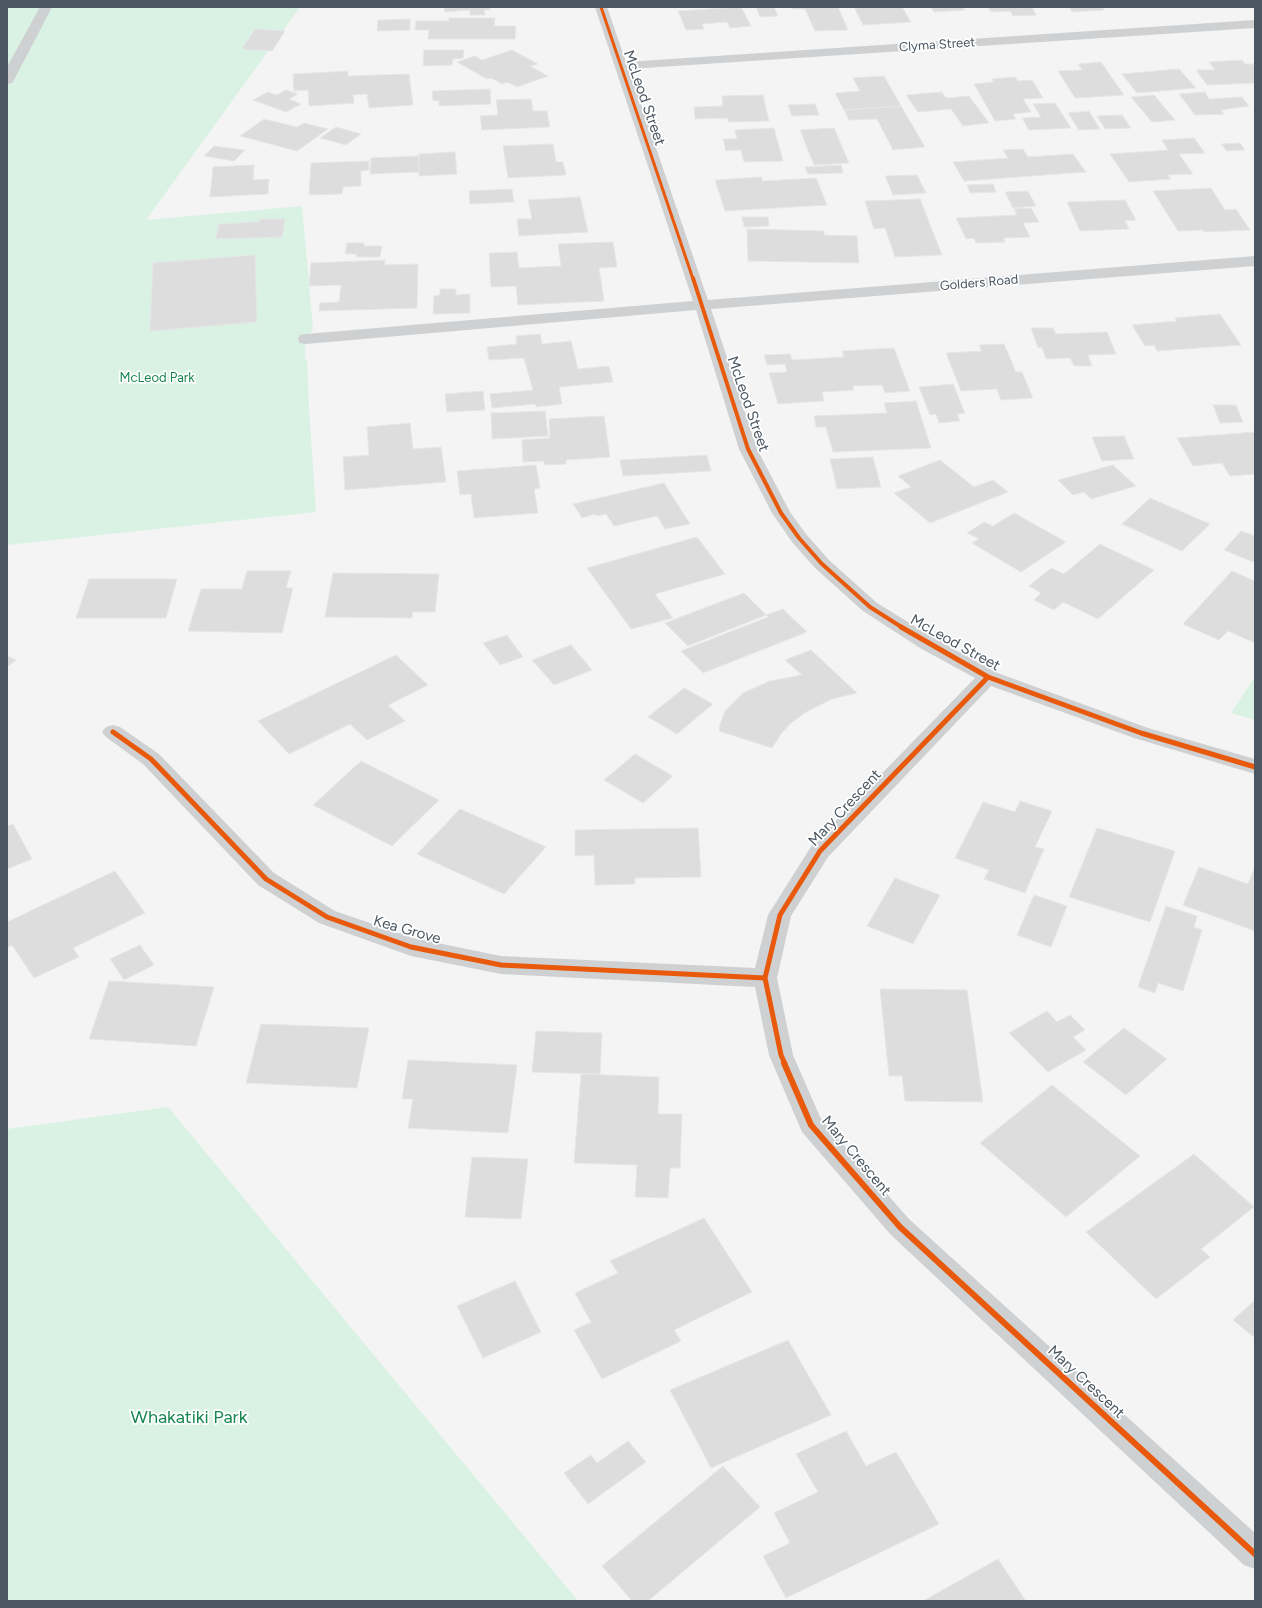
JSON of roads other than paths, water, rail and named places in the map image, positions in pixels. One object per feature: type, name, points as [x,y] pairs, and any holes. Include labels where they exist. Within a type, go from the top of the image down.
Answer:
[{"type":"street","points":[[7,80],[46,7]]},
{"type":"street","name":"McLeod Street","points":[[601,7],[702,305],[748,450],[781,513],[798,538],[822,564],[870,607],[988,677],[1141,733],[1255,767]]},
{"type":"street","name":"Clyma Street","points":[[620,66],[1255,24]]},
{"type":"street","name":"Golders Road","points":[[306,339],[702,305],[1255,261]]},
{"type":"street","name":"Mary Crescent","points":[[988,677],[820,851],[780,915],[765,978],[781,1055],[811,1125],[900,1226],[1255,1554]]},
{"type":"street","name":"Kea Grove","points":[[113,732],[151,759],[266,879],[327,917],[411,947],[501,965],[765,978]]},
{"type":"park label","name":"McLeod Park","points":[[157,378]]},
{"type":"park label","name":"Whakatiki Park","points":[[189,1418]]}]
